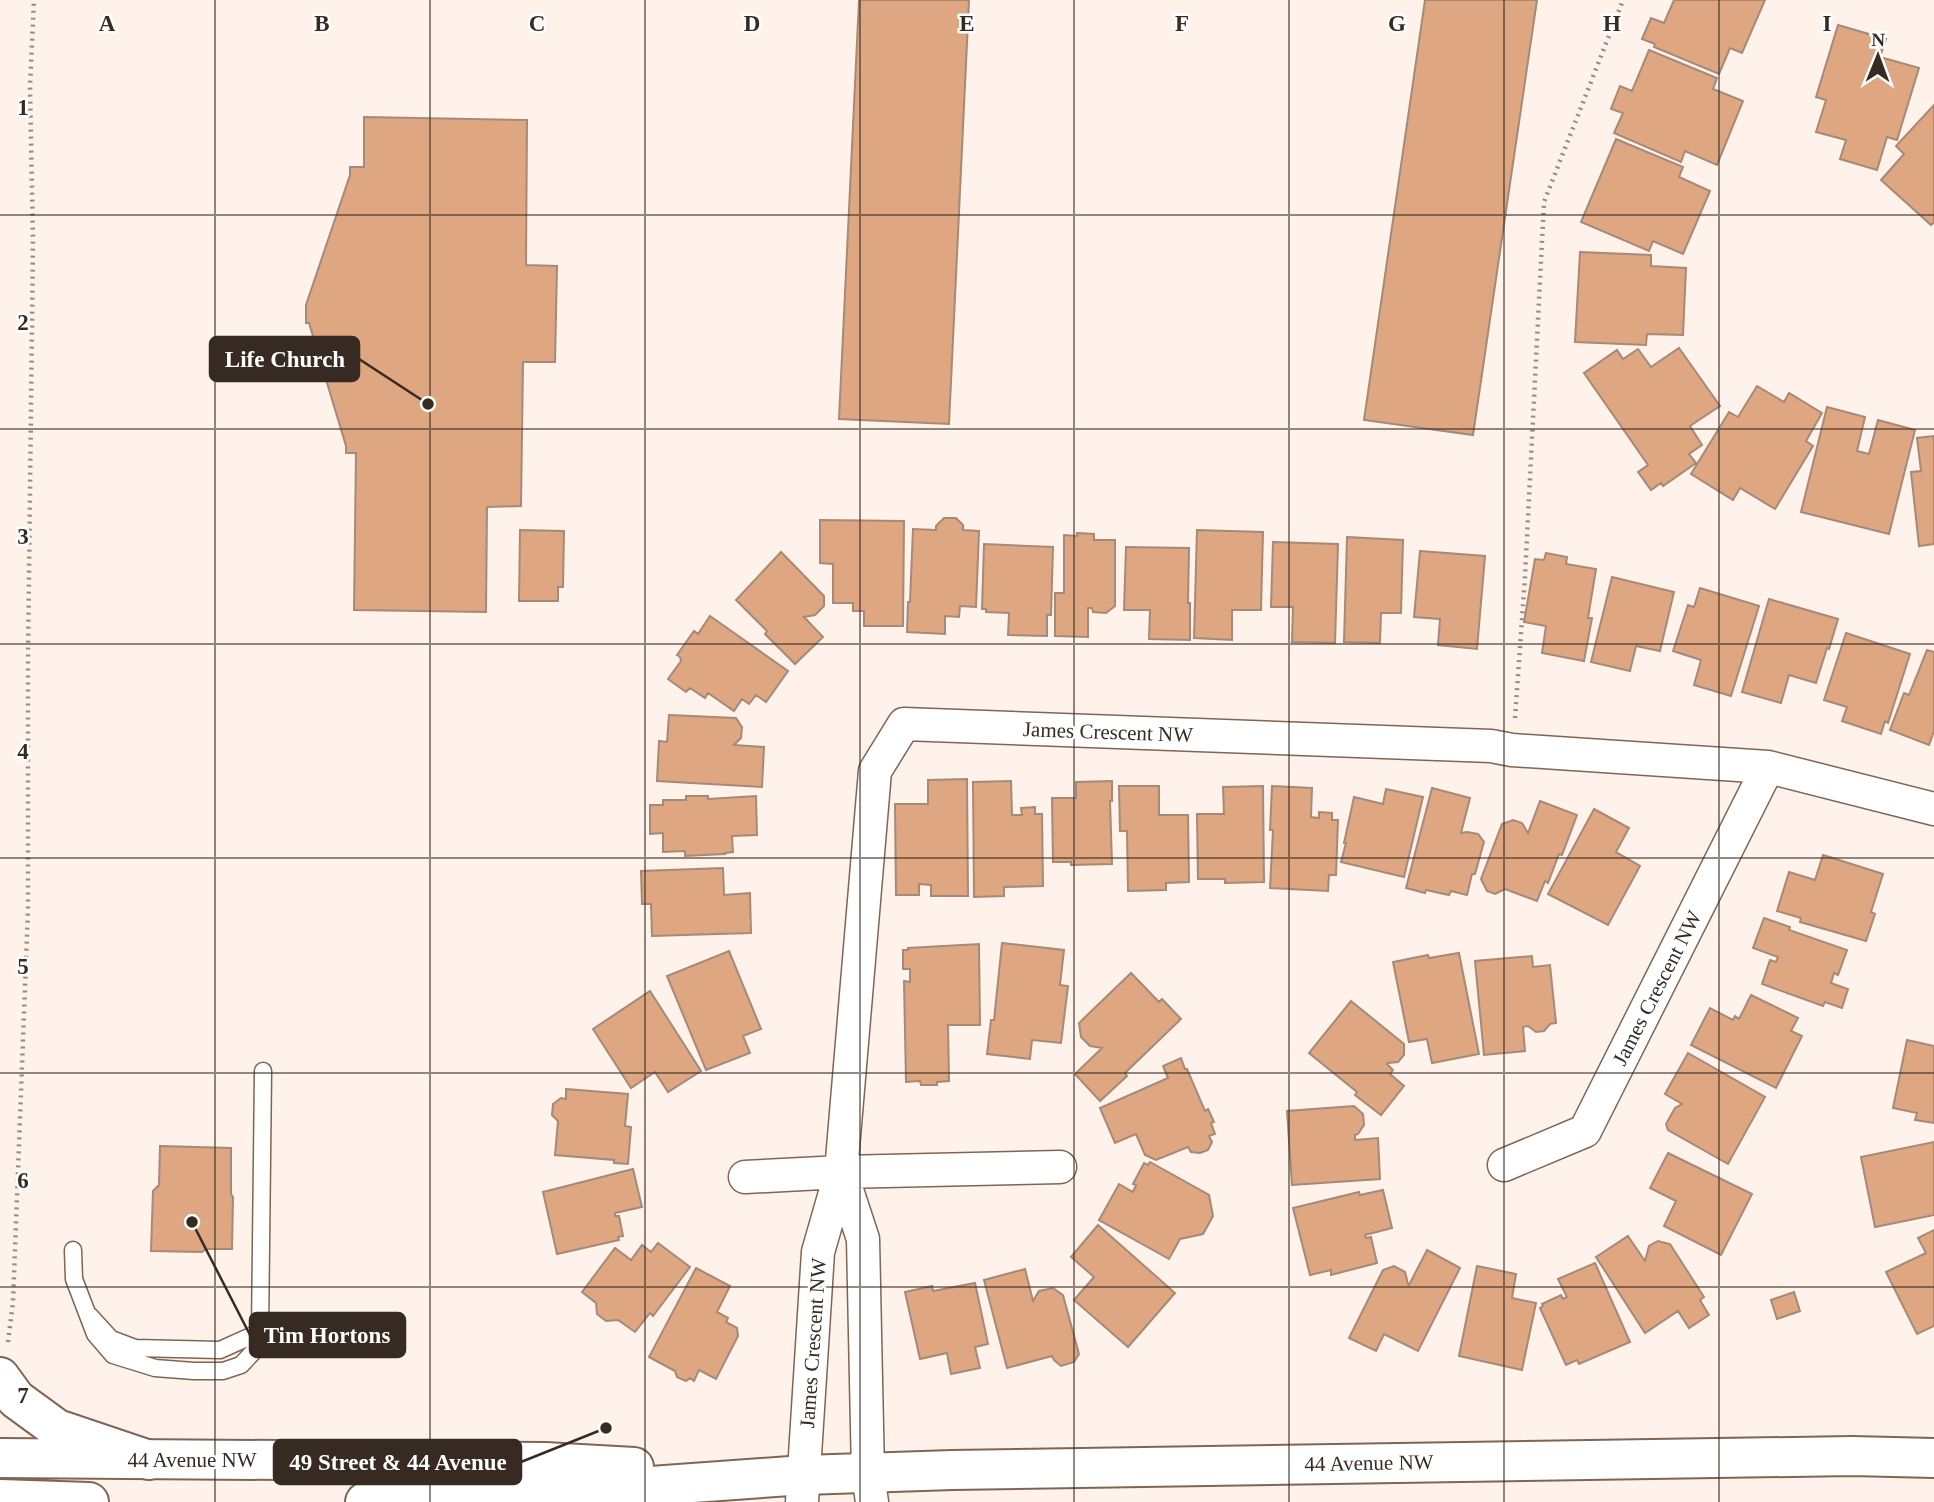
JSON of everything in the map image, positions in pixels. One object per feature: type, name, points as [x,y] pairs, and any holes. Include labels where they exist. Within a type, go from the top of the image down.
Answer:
[{"type":"street","name":"James Crescent NW","points":[[803,1489],[818,1252],[841,1172],[875,771],[904,724],[1491,746],[1512,750],[1768,767],[1934,809]]},
{"type":"street","name":"James Crescent NW","points":[[1504,1165],[1585,1131],[1768,767]]},
{"type":"street","points":[[745,1178],[841,1172],[1060,1167]]},
{"type":"street","name":"James Crescent NW","points":[[841,1172],[863,1239],[870,1488]]},
{"type":"street","points":[[3,1364],[16,1399],[57,1429],[149,1460]]},
{"type":"street","name":"44 Avenue NW","points":[[365,1502],[870,1488],[952,1470],[1852,1456],[1934,1458]]},
{"type":"street","name":"44 Avenue NW","points":[[0,1458],[545,1462],[803,1489]]},
{"type":"street","points":[[0,1499],[89,1502]]},
{"type":"lane","points":[[73,1250],[74,1279],[90,1317],[111,1339],[135,1348],[220,1350],[260,1332],[263,1070]]},
{"type":"path","points":[[3,1364],[10,1335],[13,1302],[28,909],[33,240],[30,87],[34,0]]},
{"type":"path","points":[[1512,750],[1525,577],[1544,202],[1623,0]]},
{"type":"building","points":[[859,0],[969,0],[949,424],[839,419]]},
{"type":"building","points":[[1425,0],[1537,0],[1473,435],[1364,420]]},
{"type":"building","points":[[1674,0],[1765,0],[1742,53],[1730,48],[1719,74],[1654,47],[1655,44],[1642,39],[1651,18],[1664,23]]},
{"type":"building","points":[[1838,25],[1886,39],[1880,57],[1919,68],[1897,140],[1887,137],[1877,170],[1840,159],[1846,140],[1816,132],[1826,100],[1816,97]]},
{"type":"building","points":[[1649,50],[1717,78],[1713,89],[1743,101],[1717,165],[1685,151],[1681,162],[1614,133],[1623,113],[1611,109],[1620,86],[1632,91]]},
{"type":"building","points":[[1934,105],[1934,222],[1931,225],[1881,180],[1904,154],[1896,146]]},
{"type":"building","points":[[364,117],[527,120],[526,265],[557,266],[555,362],[523,362],[521,506],[487,507],[486,612],[354,610],[356,453],[346,453],[309,323],[306,323],[306,305],[350,175],[350,167],[364,167]]},
{"type":"building","points":[[1616,139],[1683,167],[1679,177],[1710,191],[1683,254],[1653,241],[1649,251],[1581,222]]},
{"type":"building","points":[[1580,252],[1651,255],[1651,266],[1686,268],[1683,335],[1647,334],[1646,345],[1575,342]]},
{"type":"building","points":[[1679,348],[1720,406],[1690,426],[1702,445],[1689,454],[1696,463],[1663,486],[1661,483],[1651,490],[1638,472],[1648,465],[1584,373],[1617,350],[1623,359],[1638,349],[1651,367]]},
{"type":"building","points":[[1757,386],[1784,402],[1789,393],[1822,413],[1806,441],[1813,446],[1775,509],[1740,488],[1733,500],[1691,474],[1729,412],[1738,417]]},
{"type":"building","points":[[1827,407],[1865,417],[1857,451],[1869,454],[1878,420],[1915,430],[1889,534],[1801,512]]},
{"type":"building","points":[[1934,436],[1934,544],[1919,546],[1911,472],[1921,471],[1917,438]]},
{"type":"building","points":[[944,518],[956,518],[963,525],[963,530],[979,531],[976,607],[960,606],[959,617],[945,616],[945,634],[907,632],[913,529],[936,530],[936,526]]},
{"type":"building","points":[[820,520],[904,521],[903,626],[864,626],[864,611],[853,611],[853,603],[833,603],[833,564],[820,563]]},
{"type":"building","points":[[520,530],[564,531],[563,587],[558,587],[558,601],[519,601]]},
{"type":"building","points":[[1197,530],[1263,532],[1261,610],[1232,610],[1232,640],[1194,638]]},
{"type":"building","points":[[1077,533],[1094,534],[1094,540],[1115,540],[1115,606],[1106,613],[1093,612],[1092,608],[1088,608],[1088,637],[1055,636],[1055,593],[1064,593],[1064,535],[1077,536]]},
{"type":"building","points":[[1347,537],[1403,540],[1401,613],[1381,613],[1380,643],[1344,642]]},
{"type":"building","points":[[1273,542],[1338,544],[1335,643],[1292,642],[1293,607],[1271,607]]},
{"type":"building","points":[[984,544],[1053,547],[1051,615],[1047,615],[1047,636],[1008,635],[1009,613],[986,612],[986,609],[982,609]]},
{"type":"building","points":[[1126,547],[1189,548],[1190,640],[1149,639],[1150,610],[1124,610]]},
{"type":"building","points":[[1420,551],[1485,556],[1477,649],[1438,645],[1440,619],[1414,617]]},
{"type":"building","points":[[781,552],[824,596],[824,606],[815,615],[804,617],[823,637],[795,664],[736,600]]},
{"type":"building","points":[[1546,553],[1567,557],[1566,564],[1596,569],[1588,618],[1592,618],[1584,661],[1542,653],[1546,626],[1524,622],[1535,559],[1544,560]]},
{"type":"building","points":[[1612,577],[1674,592],[1660,651],[1636,646],[1630,671],[1591,662]]},
{"type":"building","points":[[1700,588],[1759,606],[1731,696],[1694,685],[1701,660],[1673,651],[1688,605],[1694,607]]},
{"type":"building","points":[[1769,599],[1838,619],[1816,683],[1789,675],[1781,703],[1742,692]]},
{"type":"building","points":[[710,616],[788,671],[766,702],[756,695],[749,704],[742,699],[734,711],[708,693],[705,698],[690,688],[686,692],[668,679],[681,661],[677,655],[694,631],[698,634]]},
{"type":"building","points":[[1846,633],[1910,654],[1888,723],[1885,721],[1881,734],[1842,721],[1847,707],[1824,700]]},
{"type":"building","points":[[1927,650],[1934,652],[1934,731],[1929,745],[1890,730],[1904,693],[1909,695]]},
{"type":"building","points":[[669,715],[736,718],[742,727],[741,738],[734,745],[764,747],[762,787],[657,781],[659,741],[667,742]]},
{"type":"building","points":[[967,779],[968,896],[931,896],[931,885],[919,884],[919,895],[896,895],[895,804],[928,804],[928,780]]},
{"type":"building","points":[[1011,781],[1012,815],[1022,815],[1021,808],[1035,807],[1035,814],[1042,814],[1043,886],[1004,887],[1004,896],[974,897],[973,782]]},
{"type":"building","points":[[1112,781],[1112,864],[1071,865],[1071,862],[1053,862],[1052,798],[1076,798],[1076,782]]},
{"type":"building","points":[[1119,786],[1159,786],[1159,815],[1188,815],[1189,882],[1166,883],[1166,890],[1128,891],[1127,831],[1120,831]]},
{"type":"building","points":[[1263,786],[1264,882],[1225,883],[1225,879],[1198,879],[1197,814],[1224,814],[1223,787]]},
{"type":"building","points":[[1272,786],[1312,788],[1311,817],[1319,818],[1319,812],[1332,813],[1332,820],[1338,820],[1336,875],[1329,875],[1328,891],[1270,888]]},
{"type":"building","points":[[1432,788],[1470,798],[1461,833],[1478,834],[1484,842],[1467,895],[1451,891],[1449,895],[1426,890],[1425,893],[1406,888]]},
{"type":"building","points":[[1386,789],[1423,797],[1404,877],[1341,862],[1354,797],[1383,804]]},
{"type":"building","points":[[686,796],[708,796],[708,799],[756,796],[757,835],[732,836],[733,852],[725,854],[685,856],[685,851],[663,852],[663,833],[650,834],[650,805],[663,805],[663,800],[686,800]]},
{"type":"building","points":[[1540,801],[1577,815],[1548,883],[1545,881],[1537,901],[1505,889],[1495,894],[1487,891],[1481,879],[1502,824],[1513,820],[1522,823],[1528,833]]},
{"type":"building","points":[[1594,809],[1629,828],[1616,852],[1640,866],[1608,925],[1548,894]]},
{"type":"building","points":[[1823,855],[1883,874],[1871,912],[1875,914],[1866,941],[1800,922],[1801,918],[1777,911],[1789,872],[1815,880]]},
{"type":"building","points":[[723,868],[724,895],[750,893],[751,933],[652,936],[651,904],[642,904],[641,871]]},
{"type":"building","points":[[1764,918],[1790,927],[1789,930],[1847,950],[1838,975],[1834,973],[1831,983],[1848,989],[1842,1008],[1825,1002],[1823,1006],[1762,984],[1770,960],[1776,962],[1778,957],[1753,948]]},
{"type":"building","points":[[1002,943],[1064,950],[1060,985],[1068,986],[1061,1043],[1032,1040],[1030,1059],[987,1054],[991,1020],[994,1020]]},
{"type":"building","points":[[979,944],[980,1025],[948,1025],[949,1081],[937,1082],[937,1085],[921,1085],[920,1081],[906,1082],[904,981],[910,982],[910,969],[903,969],[903,950]]},
{"type":"building","points":[[729,951],[761,1029],[743,1036],[750,1053],[706,1070],[667,976]]},
{"type":"building","points":[[1459,953],[1479,1054],[1432,1063],[1427,1039],[1409,1042],[1393,962],[1428,955],[1429,958]]},
{"type":"building","points":[[1532,956],[1533,967],[1550,965],[1556,1023],[1550,1024],[1544,1031],[1536,1032],[1528,1026],[1523,1027],[1525,1051],[1484,1055],[1475,961]]},
{"type":"building","points":[[1131,973],[1159,1002],[1162,999],[1181,1019],[1100,1101],[1075,1074],[1102,1048],[1090,1046],[1081,1037],[1079,1023]]},
{"type":"building","points":[[650,991],[701,1071],[668,1092],[655,1072],[631,1088],[593,1029]]},
{"type":"building","points":[[1751,995],[1798,1018],[1791,1031],[1802,1036],[1776,1088],[1691,1045],[1710,1008],[1733,1020],[1735,1016],[1739,1019]]},
{"type":"building","points":[[1351,1001],[1404,1044],[1404,1055],[1398,1062],[1387,1064],[1393,1070],[1390,1074],[1404,1086],[1381,1115],[1309,1053]]},
{"type":"building","points":[[1907,1040],[1934,1046],[1934,1123],[1915,1120],[1917,1113],[1893,1108]]},
{"type":"building","points":[[1688,1053],[1765,1097],[1728,1164],[1668,1130],[1666,1124],[1675,1108],[1682,1104],[1665,1094]]},
{"type":"building","points":[[1181,1058],[1205,1111],[1208,1109],[1214,1122],[1211,1123],[1215,1134],[1209,1136],[1212,1142],[1208,1150],[1191,1152],[1188,1147],[1156,1160],[1145,1155],[1136,1134],[1115,1143],[1100,1108],[1168,1078],[1163,1066]]},
{"type":"building","points":[[566,1089],[628,1094],[625,1126],[631,1127],[628,1164],[614,1163],[614,1160],[555,1155],[558,1121],[552,1115],[553,1104],[561,1098],[566,1099]]},
{"type":"building","points":[[1354,1106],[1363,1114],[1364,1125],[1355,1135],[1355,1140],[1378,1138],[1380,1179],[1292,1185],[1287,1111]]},
{"type":"building","points":[[1934,1142],[1934,1215],[1875,1227],[1861,1157]]},
{"type":"building","points":[[160,1146],[231,1148],[232,1249],[206,1249],[202,1252],[151,1251],[153,1191],[159,1185]]},
{"type":"building","points":[[1668,1153],[1752,1194],[1721,1255],[1664,1226],[1676,1201],[1650,1188]]},
{"type":"building","points":[[1150,1162],[1209,1195],[1213,1216],[1203,1234],[1180,1239],[1169,1259],[1099,1220],[1119,1184],[1133,1192],[1136,1185],[1133,1184],[1144,1163],[1148,1165]]},
{"type":"building","points":[[633,1169],[642,1207],[615,1213],[615,1216],[619,1216],[623,1236],[618,1237],[619,1240],[557,1254],[543,1192]]},
{"type":"building","points":[[1383,1190],[1392,1228],[1365,1235],[1366,1238],[1371,1237],[1377,1263],[1331,1275],[1331,1270],[1310,1275],[1293,1208],[1359,1192],[1360,1195]]},
{"type":"building","points":[[1098,1225],[1175,1293],[1128,1347],[1074,1300],[1094,1277],[1071,1257]]},
{"type":"building","points":[[1934,1230],[1934,1326],[1917,1334],[1886,1272],[1926,1253],[1918,1238]]},
{"type":"building","points":[[1628,1236],[1645,1261],[1649,1246],[1658,1241],[1670,1244],[1704,1297],[1700,1300],[1709,1315],[1689,1328],[1678,1311],[1645,1333],[1596,1257]]},
{"type":"building","points":[[658,1243],[690,1267],[653,1316],[650,1313],[635,1332],[618,1320],[606,1321],[597,1314],[596,1303],[582,1292],[615,1248],[631,1260],[642,1245],[651,1252]]},
{"type":"building","points":[[1427,1250],[1460,1268],[1418,1351],[1384,1334],[1376,1351],[1349,1338],[1383,1270],[1394,1266],[1405,1272],[1409,1285]]},
{"type":"building","points":[[1595,1263],[1630,1342],[1579,1364],[1577,1360],[1566,1365],[1540,1308],[1542,1304],[1561,1295],[1563,1299],[1567,1297],[1558,1279]]},
{"type":"building","points":[[1477,1266],[1516,1274],[1512,1298],[1536,1303],[1522,1370],[1459,1356]]},
{"type":"building","points":[[696,1268],[730,1286],[717,1312],[728,1318],[726,1322],[737,1328],[738,1336],[716,1379],[699,1370],[694,1381],[690,1378],[686,1381],[677,1377],[675,1371],[649,1357]]},
{"type":"building","points":[[1025,1269],[1033,1301],[1039,1291],[1053,1288],[1063,1295],[1079,1354],[1074,1362],[1061,1366],[1052,1356],[1007,1368],[984,1280]]},
{"type":"building","points":[[975,1283],[988,1344],[975,1347],[980,1368],[951,1374],[947,1353],[920,1359],[905,1292],[932,1286],[933,1291]]},
{"type":"building","points":[[1794,1292],[1800,1311],[1777,1319],[1771,1300]]},
{"type":"place","name":"Life Church","points":[[428,404]]},
{"type":"place","name":"Tim Hortons","points":[[192,1222]]},
{"type":"place","name":"49 Street & 44 Avenue","points":[[606,1428]]}]
